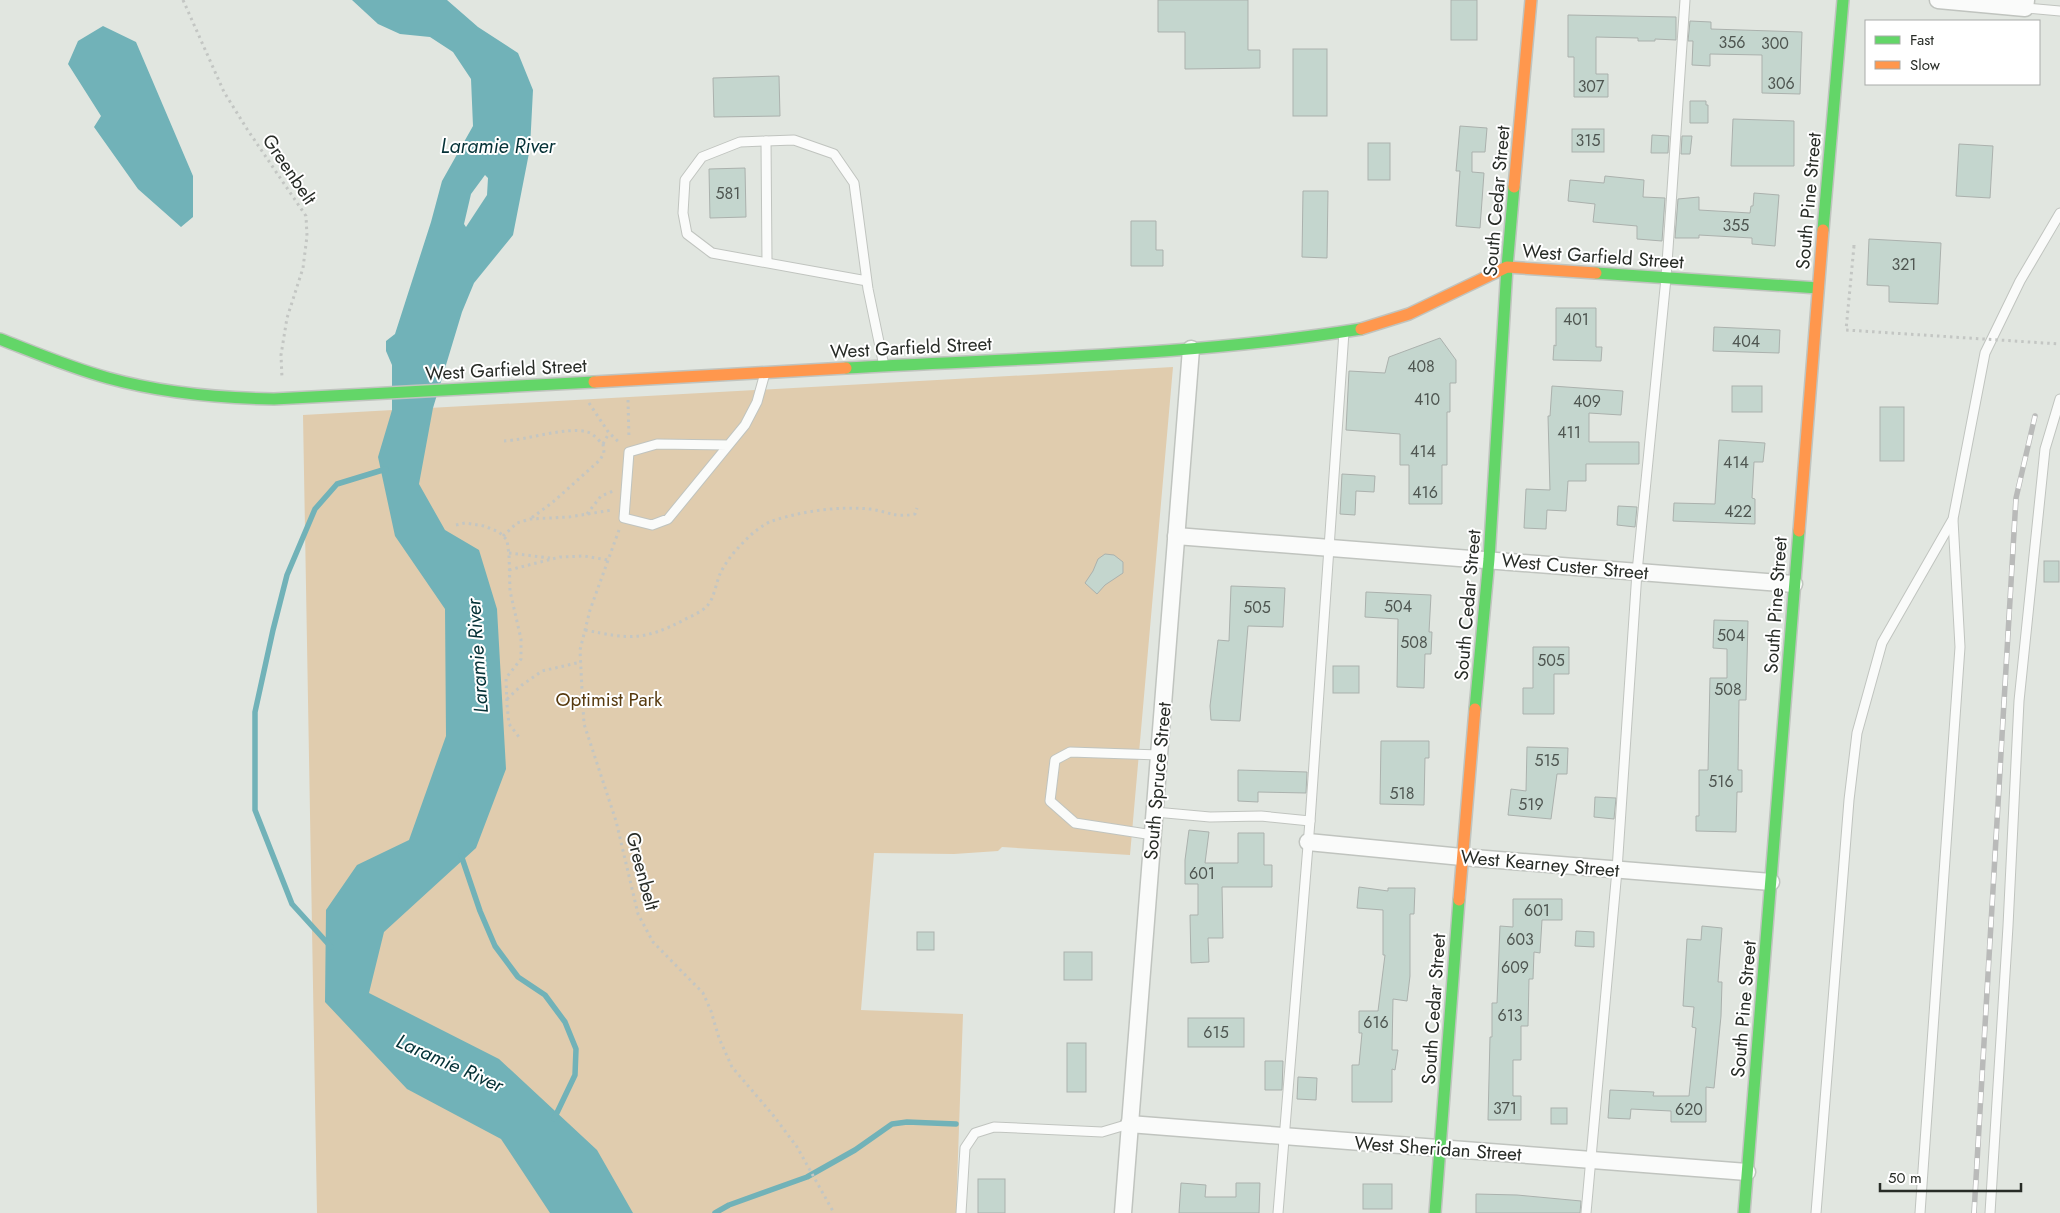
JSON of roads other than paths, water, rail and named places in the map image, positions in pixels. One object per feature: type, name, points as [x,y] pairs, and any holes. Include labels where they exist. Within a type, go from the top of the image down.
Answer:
[{"type":"street","name":"South Cedar Street","points":[[1435,1213],[1462,857],[1489,559],[1507,267],[1531,0]]},
{"type":"street","name":"South Pine Street","points":[[1744,1213],[1843,0]]},
{"type":"street","points":[[1938,0],[2025,4]]},
{"type":"street","name":"West Garfield Street","points":[[0,339],[86,372],[184,394],[246,399],[1191,349],[1318,336],[1370,328],[1409,314],[1507,267],[1818,288]]},
{"type":"street","name":"South Spruce Street","points":[[1123,1213],[1191,349]]},
{"type":"street","name":"West Custer Street","points":[[1176,536],[1794,584]]},
{"type":"street","name":"West Kearney Street","points":[[1308,842],[1462,857],[1772,882]]},
{"type":"street","name":"West Sheridan Street","points":[[1129,1124],[1747,1172]]},
{"type":"lane","points":[[1586,1213],[1617,870],[1637,572],[1666,278],[1685,0]]},
{"type":"lane","points":[[2025,4],[2060,11]]},
{"type":"lane","points":[[867,281],[712,253],[687,234],[683,213],[685,180],[702,157],[740,142],[794,140],[834,154],[854,183],[867,281],[884,366]]},
{"type":"lane","points":[[766,141],[767,262]]},
{"type":"lane","points":[[1920,1213],[1960,647],[1953,519],[1985,353],[2020,282],[2060,213]]},
{"type":"lane","points":[[1278,1213],[1310,821],[1344,332]]},
{"type":"lane","points":[[728,445],[657,444],[629,452],[625,514],[652,525],[668,519],[745,425],[753,409],[765,373]]},
{"type":"lane","points":[[1990,1213],[2008,936],[2019,701],[2045,449],[2060,399]]},
{"type":"lane","points":[[1816,1213],[1849,800],[1857,733],[1882,643],[1953,519]]},
{"type":"lane","points":[[1153,835],[1075,823],[1050,802],[1055,760],[1070,752],[1159,755]]},
{"type":"lane","points":[[1155,812],[1210,817],[1261,816],[1310,821]]},
{"type":"lane","points":[[961,1213],[966,1148],[975,1133],[994,1127],[1102,1132],[1129,1124]]},
{"type":"water","name":"Laramie River","points":[[352,0],[447,0],[478,27],[518,53],[533,90],[530,148],[513,235],[474,283],[462,312],[433,408],[419,484],[445,530],[479,550],[497,609],[506,769],[476,848],[384,932],[369,993],[499,1059],[597,1150],[633,1213],[550,1213],[501,1139],[407,1089],[325,1002],[326,910],[357,865],[409,840],[446,736],[445,609],[395,536],[378,457],[392,410],[392,365],[386,351],[386,341],[395,334],[431,222],[442,181],[473,126],[471,79],[453,52],[430,37],[400,34],[378,24]],"holes":[[[485,175],[488,178],[487,195],[466,227],[464,224],[471,194]]]},
{"type":"water","points":[[103,26],[136,42],[193,176],[193,217],[181,227],[138,189],[94,127],[101,116],[68,64],[78,41]]},
{"type":"waterway","points":[[331,947],[292,904],[255,810],[255,712],[287,575],[315,509],[337,484],[386,469]]},
{"type":"waterway","points":[[461,855],[480,911],[495,946],[518,977],[545,995],[565,1022],[576,1049],[575,1075],[554,1119]]},
{"type":"waterway","points":[[715,1213],[729,1205],[807,1177],[855,1150],[892,1124],[907,1122],[956,1124]]},
{"type":"railway","points":[[1974,1213],[2016,498],[2035,416]]},
{"type":"park label","name":"Optimist Park","points":[[609,699]]}]
